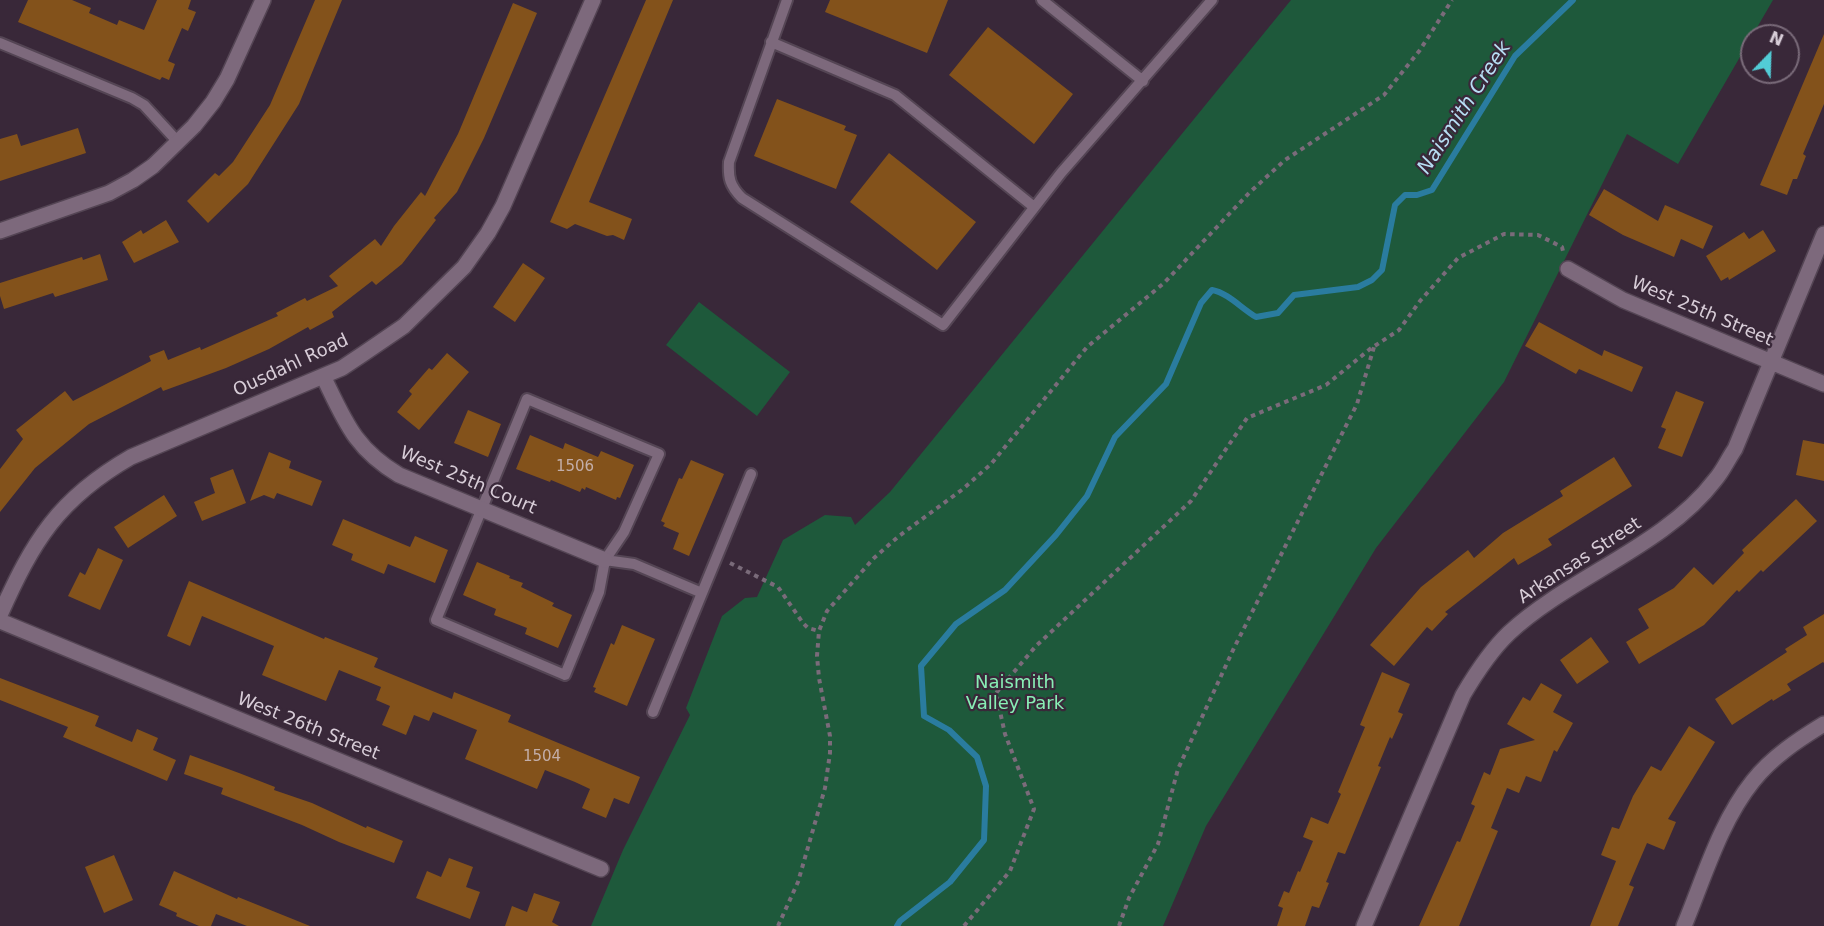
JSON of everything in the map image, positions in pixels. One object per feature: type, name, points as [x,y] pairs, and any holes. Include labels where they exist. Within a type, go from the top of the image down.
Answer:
[{"type":"street","points":[[0,231],[109,193],[153,166],[194,126],[213,102],[227,79],[263,0]]},
{"type":"street","name":"Ousdahl Road","points":[[0,615],[33,548],[53,519],[102,474],[131,457],[342,368],[404,326],[464,267],[488,233],[516,179],[593,0]]},
{"type":"street","name":"Arkansas Street","points":[[1364,926],[1463,695],[1477,670],[1502,640],[1533,613],[1658,533],[1693,504],[1715,481],[1735,449],[1824,234]]},
{"type":"street","name":"West 25th Street","points":[[1568,268],[1623,300],[1824,384]]},
{"type":"street","name":"West 25th Court","points":[[323,376],[348,428],[379,463],[399,475],[605,560]]},
{"type":"street","name":"West 26th Street","points":[[0,621],[601,869]]},
{"type":"street","points":[[1684,926],[1724,830],[1753,781],[1791,745],[1824,724]]},
{"type":"lane","points":[[787,0],[729,162],[728,178],[733,189],[742,198],[942,325],[1061,173],[1212,0]]},
{"type":"lane","points":[[1042,0],[1143,81]]},
{"type":"lane","points":[[771,42],[895,95],[1034,207]]},
{"type":"lane","points":[[0,43],[138,101],[156,116],[178,142]]},
{"type":"lane","points":[[527,399],[659,453],[624,532],[605,560],[599,592],[565,675],[435,620],[527,399]]},
{"type":"lane","points":[[653,712],[751,474]]},
{"type":"lane","points":[[605,560],[634,564],[702,593]]},
{"type":"path","points":[[778,926],[798,882],[825,788],[830,736],[817,656],[819,631],[827,611],[852,581],[899,536],[963,489],[991,464],[1087,347],[1164,283],[1249,193],[1285,160],[1384,95],[1420,50],[1452,0]]},
{"type":"path","points":[[964,926],[1010,871],[1034,809],[1005,734],[996,693],[1036,646],[1191,501],[1247,418],[1326,385],[1374,346],[1399,330],[1420,301],[1458,258],[1504,234],[1538,235],[1562,247],[1568,268]]},
{"type":"path","points":[[1119,926],[1130,898],[1158,844],[1178,769],[1234,648],[1357,404],[1374,346]]},
{"type":"path","points":[[717,557],[778,587],[803,623],[808,628],[819,631]]},
{"type":"green space","name":"Naismith Valley Park","points":[[1291,0],[1773,0],[1759,24],[1740,24],[1740,57],[1678,164],[1627,134],[1504,382],[1376,548],[1206,826],[1163,926],[591,926],[623,850],[690,715],[686,708],[722,616],[745,598],[757,597],[783,540],[825,515],[851,517],[855,525],[890,492]]},
{"type":"green space","points":[[699,302],[790,372],[757,416],[666,345]]},
{"type":"building","points":[[28,0],[72,0],[91,8],[89,13],[117,25],[119,20],[144,30],[157,0],[191,0],[188,9],[196,12],[188,31],[182,28],[168,61],[175,64],[169,80],[162,77],[160,80],[18,22]]},
{"type":"building","points":[[315,0],[342,0],[299,104],[248,184],[208,223],[187,201],[215,173],[219,176],[233,162],[270,105]]},
{"type":"building","points":[[646,0],[673,0],[589,202],[632,219],[624,240],[575,224],[567,229],[550,222]]},
{"type":"building","points":[[830,0],[948,0],[927,53],[825,12]]},
{"type":"building","points":[[513,3],[537,13],[513,70],[484,138],[457,192],[434,218],[436,220],[402,264],[376,285],[372,281],[332,312],[334,317],[310,330],[308,327],[269,349],[226,368],[163,391],[161,387],[89,424],[35,468],[0,512],[0,469],[23,439],[16,430],[65,391],[73,401],[151,361],[149,356],[164,350],[168,360],[200,347],[201,350],[278,316],[276,313],[305,298],[307,301],[338,286],[329,276],[375,239],[381,246],[421,192],[425,196],[458,134]]},
{"type":"building","points":[[988,27],[1073,94],[1034,144],[949,75]]},
{"type":"building","points":[[1824,34],[1824,104],[1803,154],[1806,156],[1797,179],[1793,179],[1787,195],[1760,185]]},
{"type":"building","points":[[777,99],[846,126],[844,130],[857,135],[836,189],[754,156]]},
{"type":"building","points":[[78,128],[86,153],[0,181],[0,139],[17,134],[21,146]]},
{"type":"building","points":[[889,153],[976,222],[937,270],[850,202]]},
{"type":"building","points":[[1604,189],[1658,221],[1665,205],[1713,226],[1703,249],[1681,239],[1674,257],[1623,235],[1589,215]]},
{"type":"building","points":[[166,220],[179,242],[134,263],[122,242],[141,230],[143,234]]},
{"type":"building","points":[[1763,230],[1776,251],[1729,280],[1728,277],[1721,281],[1706,256],[1744,232],[1749,239]]},
{"type":"building","points":[[100,254],[108,280],[55,297],[53,293],[4,309],[0,296],[0,283],[82,257],[83,260]]},
{"type":"building","points":[[523,263],[545,278],[515,322],[493,307]]},
{"type":"building","points":[[1539,322],[1602,356],[1604,350],[1643,367],[1632,392],[1579,369],[1576,374],[1525,346]]},
{"type":"building","points":[[447,353],[469,372],[419,430],[397,412],[412,394],[409,391],[429,368],[432,370]]},
{"type":"building","points":[[1676,391],[1704,402],[1682,457],[1658,448],[1666,429],[1661,427]]},
{"type":"building","points":[[468,410],[501,424],[488,457],[454,443]]},
{"type":"building","points":[[530,435],[563,449],[565,443],[598,457],[601,451],[634,465],[620,498],[617,497],[616,500],[586,487],[580,492],[516,469]]},
{"type":"building","points":[[1803,440],[1824,444],[1824,481],[1796,475]]},
{"type":"building","points":[[269,452],[291,461],[289,468],[322,481],[312,506],[277,493],[274,499],[264,495],[250,501]]},
{"type":"building","points":[[1614,457],[1632,486],[1548,539],[1552,545],[1518,565],[1514,558],[1445,612],[1448,614],[1432,631],[1427,627],[1394,666],[1370,645],[1421,587],[1468,550],[1474,558],[1503,533],[1563,496],[1560,491]]},
{"type":"building","points":[[691,460],[724,474],[689,556],[673,549],[679,533],[663,526],[665,523],[661,521],[679,478],[682,479]]},
{"type":"building","points":[[233,469],[246,503],[202,521],[194,502],[215,493],[210,478]]},
{"type":"building","points":[[164,495],[177,516],[128,548],[114,527]]},
{"type":"building","points":[[1796,499],[1817,521],[1763,572],[1761,570],[1739,592],[1737,590],[1704,625],[1639,664],[1626,642],[1649,628],[1638,609],[1674,588],[1694,567],[1713,585],[1744,553],[1742,550]]},
{"type":"building","points":[[343,519],[410,547],[415,536],[448,550],[435,583],[388,564],[384,574],[351,560],[353,554],[332,545]]},
{"type":"building","points":[[98,548],[123,560],[100,610],[68,596],[80,572],[85,575]]},
{"type":"building","points":[[477,562],[523,583],[521,587],[554,603],[552,606],[572,615],[558,648],[525,634],[527,628],[494,615],[496,609],[463,595]]},
{"type":"building","points":[[189,581],[324,639],[325,637],[378,658],[374,667],[452,699],[454,692],[511,715],[508,722],[640,777],[629,804],[614,798],[606,818],[582,808],[590,789],[575,782],[545,770],[537,789],[465,759],[477,730],[433,712],[429,721],[414,715],[406,735],[382,725],[390,706],[376,700],[381,687],[339,670],[326,701],[262,675],[274,646],[202,616],[190,646],[167,636]]},
{"type":"building","points":[[1824,614],[1824,663],[1787,684],[1791,690],[1773,701],[1772,699],[1732,725],[1715,699],[1787,652],[1785,649],[1807,635],[1803,627]]},
{"type":"building","points":[[622,625],[655,639],[627,706],[594,692],[596,688],[593,687],[611,643],[614,645]]},
{"type":"building","points":[[1591,637],[1609,662],[1577,684],[1560,660]]},
{"type":"building","points":[[1382,672],[1410,684],[1398,712],[1403,714],[1392,739],[1390,737],[1378,766],[1381,767],[1345,854],[1338,852],[1319,908],[1312,906],[1305,926],[1277,926],[1283,908],[1278,906],[1284,891],[1289,893],[1313,841],[1303,837],[1311,817],[1328,824],[1341,794],[1338,792],[1365,727],[1360,725]]},
{"type":"building","points":[[0,678],[99,716],[95,726],[132,742],[137,729],[158,738],[153,750],[176,760],[167,781],[63,737],[68,727],[0,700]]},
{"type":"building","points":[[1541,683],[1562,695],[1553,712],[1573,723],[1557,752],[1554,750],[1541,782],[1526,776],[1519,793],[1507,788],[1491,828],[1498,831],[1459,926],[1419,926],[1457,841],[1460,842],[1475,806],[1471,804],[1484,772],[1490,775],[1500,749],[1535,740],[1507,724],[1523,697],[1530,701]]},
{"type":"building","points":[[1689,726],[1715,742],[1668,819],[1676,822],[1664,850],[1647,843],[1629,885],[1634,887],[1618,926],[1590,926],[1616,861],[1601,855],[1612,827],[1619,829],[1633,796],[1651,766],[1661,771]]},
{"type":"building","points":[[190,755],[275,787],[274,790],[312,803],[366,828],[367,826],[403,841],[394,863],[221,794],[223,788],[184,774]]},
{"type":"building","points":[[114,855],[133,900],[104,913],[85,867]]},
{"type":"building","points":[[449,858],[473,867],[466,887],[480,892],[470,919],[416,898],[427,871],[441,877]]},
{"type":"building","points":[[174,871],[237,899],[238,897],[310,926],[247,926],[216,914],[211,926],[199,926],[176,916],[177,913],[159,905]]},
{"type":"building","points":[[534,893],[560,902],[552,922],[559,926],[505,926],[512,906],[527,912]]},
{"type":"waterway","name":"Naismith Creek","points":[[897,926],[900,921],[950,882],[984,840],[986,786],[977,757],[949,730],[924,716],[921,666],[956,624],[1005,590],[1056,535],[1087,496],[1115,437],[1166,384],[1201,303],[1212,290],[1229,297],[1256,317],[1278,313],[1294,295],[1358,287],[1372,280],[1382,270],[1395,205],[1405,195],[1417,195],[1432,190],[1515,56],[1573,0]]}]
